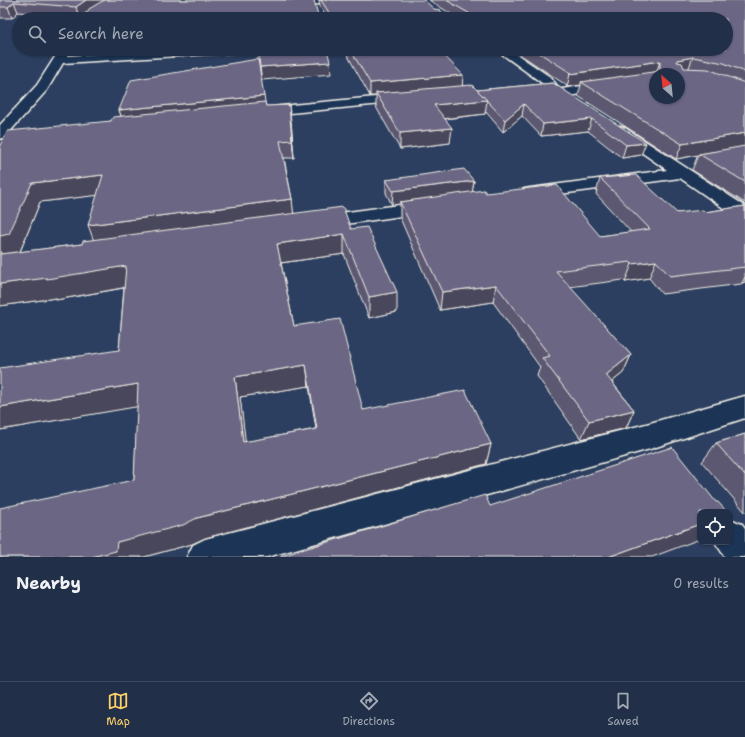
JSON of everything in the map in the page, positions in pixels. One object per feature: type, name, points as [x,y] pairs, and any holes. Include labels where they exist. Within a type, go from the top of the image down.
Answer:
[{"type":"street","points":[[284,2],[366,0]]},
{"type":"street","points":[[0,134],[42,87],[62,56]]},
{"type":"street","points":[[511,56],[546,80],[557,90],[582,106]]},
{"type":"street","points":[[534,88],[557,90],[649,80]]},
{"type":"street","points":[[244,114],[418,97]]},
{"type":"street","points":[[607,123],[682,167],[745,214]]},
{"type":"street","points":[[0,139],[16,137]]},
{"type":"street","points":[[515,195],[682,167]]},
{"type":"street","points":[[301,224],[444,205]]},
{"type":"street","points":[[205,557],[242,552],[650,436],[745,406]]},
{"type":"street","points":[[650,436],[669,459]]},
{"type":"street","points":[[733,540],[745,554]]},
{"type":"building","points":[[0,0],[86,0],[76,7],[14,2],[8,7],[0,7]]},
{"type":"building","points":[[105,0],[314,0],[317,12],[87,12],[89,9]]},
{"type":"building","points":[[321,0],[424,0],[434,9],[440,10],[442,12],[329,12]]},
{"type":"building","points":[[446,0],[745,0],[745,72],[724,63],[693,57],[677,60],[677,62],[682,63],[684,68],[660,68],[660,61],[570,74],[569,73],[571,73],[544,56],[733,56],[733,12],[467,12]]},
{"type":"building","points":[[259,56],[329,56],[330,62],[260,67]]},
{"type":"building","points":[[354,56],[445,56],[463,75],[370,83]]},
{"type":"building","points":[[258,59],[264,96],[119,110],[131,80]]},
{"type":"building","points":[[685,68],[708,69],[745,83],[745,133],[682,144],[581,82],[649,73],[649,104],[685,104]]},
{"type":"building","points":[[553,83],[646,143],[626,145],[592,119],[543,124],[524,104],[505,120],[477,90]]},
{"type":"building","points":[[472,85],[487,100],[434,105],[452,128],[400,133],[376,93]]},
{"type":"building","points":[[265,102],[266,106],[289,105],[292,140],[280,141],[292,199],[88,225],[103,175],[32,183],[9,234],[0,236],[0,145],[8,131],[111,121],[113,117]]},
{"type":"building","points":[[745,146],[745,182],[699,154]]},
{"type":"building","points":[[464,169],[474,181],[393,191],[386,180]]},
{"type":"building","points":[[636,175],[677,213],[703,210],[705,212],[745,206],[745,267],[670,276],[656,261],[632,264],[630,262],[556,271],[631,355],[606,375],[634,410],[589,421],[542,358],[550,356],[496,285],[442,292],[400,202],[484,190],[486,193],[557,185],[600,236],[650,229],[600,178]]},
{"type":"building","points":[[343,207],[351,229],[367,227],[397,292],[369,297],[344,234],[277,244],[294,326],[340,319],[363,410],[465,390],[491,444],[197,518],[183,525],[117,542],[116,551],[91,557],[0,557],[0,508],[134,480],[138,384],[0,407],[0,368],[119,350],[126,266],[47,279],[0,284],[0,252],[2,252],[1,254],[82,244],[83,241]],"holes":[[[306,365],[317,429],[243,442],[235,377]]]},
{"type":"building","points":[[745,434],[745,476],[716,443]]},
{"type":"building","points":[[672,447],[716,502],[718,502],[724,509],[697,509],[697,525],[608,557],[281,557],[485,495],[490,506]]}]
